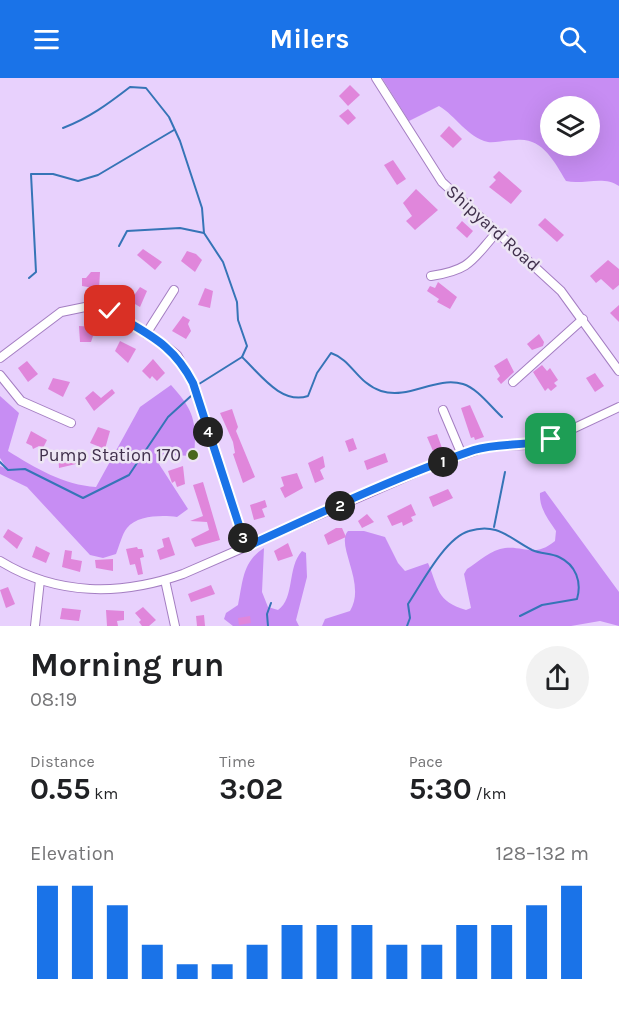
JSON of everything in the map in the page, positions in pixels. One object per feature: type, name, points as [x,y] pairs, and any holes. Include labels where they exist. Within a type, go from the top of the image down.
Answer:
[{"type":"street","name":"Shipyard Road","points":[[376,78],[442,183],[561,291],[619,371]]},
{"type":"street","points":[[431,276],[458,272],[472,262],[497,232]]},
{"type":"street","points":[[146,334],[174,290]]},
{"type":"street","points":[[0,358],[61,312],[90,306],[110,311],[177,355],[193,383],[246,547]]},
{"type":"street","points":[[513,382],[583,319]]},
{"type":"street","points":[[0,375],[21,401],[71,423]]},
{"type":"street","points":[[0,561],[40,580],[75,589],[106,591],[142,587],[246,547],[462,455],[490,447],[545,441],[619,407]]},
{"type":"street","points":[[443,410],[462,455]]},
{"type":"street","points":[[35,626],[40,580]]},
{"type":"street","points":[[165,580],[175,626]]},
{"type":"shaded area","points":[[382,78],[619,78],[619,186],[607,181],[566,181],[550,156],[600,156],[600,96],[540,96],[540,146],[525,140],[488,142],[474,136],[439,106],[409,121]]},
{"type":"shaded area","points":[[171,385],[185,402],[192,417],[195,434],[194,456],[169,455],[159,464],[188,509],[177,517],[150,517],[131,524],[116,554],[103,558],[90,555],[27,487],[0,474],[0,466],[7,469],[0,458],[0,396],[19,413],[8,451],[61,479],[96,487],[140,407]]},
{"type":"shaded area","points":[[545,491],[619,592],[619,626],[600,621],[571,626],[322,626],[325,619],[350,611],[354,600],[355,589],[345,546],[348,531],[364,531],[385,537],[398,563],[405,571],[428,563],[444,598],[449,603],[466,610],[471,608],[464,574],[467,569],[500,549],[535,550],[555,541],[556,531],[541,504],[540,493]]},
{"type":"shaded area","points":[[264,548],[262,592],[268,607],[278,610],[287,598],[297,558],[302,551],[306,553],[307,577],[296,620],[299,626],[233,626],[224,619],[226,613],[238,605],[247,566]]},
{"type":"building","points":[[350,85],[360,95],[348,106],[339,96]]},
{"type":"building","points":[[348,109],[356,118],[348,125],[339,116]]},
{"type":"building","points":[[449,126],[462,139],[453,148],[440,136]]},
{"type":"building","points":[[393,160],[406,179],[397,185],[384,165]]},
{"type":"building","points":[[499,171],[522,191],[511,204],[489,187],[496,180],[493,177]]},
{"type":"building","points":[[416,189],[438,210],[415,230],[406,221],[412,216],[403,203]]},
{"type":"building","points":[[545,218],[564,235],[557,242],[538,225]]},
{"type":"building","points":[[462,221],[473,231],[467,238],[456,228]]},
{"type":"building","points":[[143,249],[162,262],[155,270],[137,255]]},
{"type":"building","points":[[187,251],[196,254],[202,260],[195,272],[181,261]]},
{"type":"building","points":[[608,260],[619,269],[619,285],[613,290],[601,279],[596,283],[590,276]]},
{"type":"building","points":[[91,272],[100,272],[99,289],[82,286],[82,278],[86,278]]},
{"type":"building","points":[[438,282],[457,297],[450,309],[437,302],[439,299],[427,291],[430,286],[435,288]]},
{"type":"building","points":[[140,287],[147,291],[140,307],[130,301]]},
{"type":"building","points":[[205,288],[213,291],[210,308],[198,305]]},
{"type":"building","points":[[619,305],[619,322],[610,313]]},
{"type":"building","points":[[183,316],[190,320],[188,324],[191,331],[186,339],[172,331]]},
{"type":"building","points":[[79,326],[96,327],[97,335],[93,336],[91,342],[80,342]]},
{"type":"building","points":[[539,334],[544,342],[543,346],[532,350],[527,344]]},
{"type":"building","points":[[120,341],[136,349],[128,363],[115,351]]},
{"type":"building","points":[[507,358],[514,372],[501,384],[497,379],[500,376],[494,366]]},
{"type":"building","points":[[153,359],[165,373],[157,381],[152,376],[150,379],[142,371]]},
{"type":"building","points":[[27,361],[38,374],[28,382],[18,368]]},
{"type":"building","points":[[542,365],[547,371],[550,368],[558,380],[554,383],[557,386],[551,391],[548,388],[545,391],[533,372]]},
{"type":"building","points":[[595,373],[604,386],[595,392],[586,378]]},
{"type":"building","points":[[53,378],[70,382],[63,397],[48,389]]},
{"type":"building","points":[[112,389],[115,393],[94,411],[85,398],[93,391],[101,398]]},
{"type":"building","points":[[470,405],[484,437],[475,440],[474,437],[471,438],[461,408]]},
{"type":"building","points":[[232,409],[238,427],[236,431],[255,477],[243,483],[233,454],[235,453],[233,442],[220,413]]},
{"type":"building","points":[[98,427],[110,431],[105,449],[90,443]]},
{"type":"building","points":[[31,431],[47,440],[43,448],[39,446],[33,449],[26,443]]},
{"type":"building","points":[[437,434],[442,448],[433,451],[427,437]]},
{"type":"building","points":[[353,438],[357,449],[349,452],[345,441]]},
{"type":"building","points":[[58,451],[75,452],[76,464],[59,468]]},
{"type":"building","points":[[385,453],[388,462],[367,470],[364,461]]},
{"type":"building","points":[[323,456],[325,467],[320,470],[324,479],[315,483],[308,463]]},
{"type":"building","points":[[183,466],[185,484],[177,487],[175,481],[172,483],[168,471]]},
{"type":"building","points":[[297,473],[303,488],[285,498],[280,488],[284,486],[281,477]]},
{"type":"building","points":[[203,482],[220,540],[195,547],[191,539],[209,530],[207,522],[190,521],[203,516],[193,485]]},
{"type":"building","points":[[448,489],[453,498],[433,507],[429,497]]},
{"type":"building","points":[[265,500],[267,507],[262,509],[265,517],[254,520],[250,505]]},
{"type":"building","points":[[411,504],[416,515],[411,517],[413,521],[403,526],[402,522],[392,526],[387,516]]},
{"type":"building","points":[[367,514],[374,522],[362,528],[358,521]]},
{"type":"building","points":[[336,528],[342,528],[346,537],[328,545],[324,535]]},
{"type":"building","points":[[8,529],[23,538],[17,549],[3,537]]},
{"type":"building","points":[[169,537],[175,555],[160,560],[157,550],[164,547],[162,539]]},
{"type":"building","points":[[288,543],[293,556],[278,561],[274,551]]},
{"type":"building","points":[[36,546],[50,553],[46,563],[32,557]]},
{"type":"building","points":[[137,547],[142,549],[144,557],[140,558],[143,574],[138,575],[135,564],[130,565],[126,549]]},
{"type":"building","points":[[65,550],[72,551],[71,559],[82,561],[80,572],[62,567]]},
{"type":"building","points":[[113,559],[113,571],[96,568],[95,560]]},
{"type":"building","points":[[211,585],[215,594],[191,602],[188,594]]},
{"type":"building","points":[[8,587],[15,604],[6,608],[0,590]]},
{"type":"building","points":[[143,607],[156,620],[149,626],[142,626],[139,622],[141,620],[135,613]]},
{"type":"building","points":[[62,608],[81,610],[79,621],[60,619]]},
{"type":"building","points":[[106,610],[124,611],[124,620],[117,621],[118,626],[107,626]]},
{"type":"building","points":[[204,615],[205,626],[197,626],[196,616]]},
{"type":"building","points":[[250,616],[251,623],[239,625],[238,618]]},
{"type":"waterway","points":[[63,128],[98,110],[130,87],[146,88],[169,117],[180,141],[202,208],[204,233],[223,262],[237,302],[238,320],[247,346],[242,357],[199,384]]},
{"type":"waterway","points":[[29,278],[36,272],[31,174],[53,174],[78,181],[98,175],[174,130]]},
{"type":"waterway","points":[[119,246],[127,231],[180,228],[204,233]]},
{"type":"waterway","points":[[242,357],[272,386],[289,396],[298,398],[308,396],[317,373],[331,353],[344,361],[366,383],[381,391],[402,393],[442,383],[463,384],[479,394],[502,417]]},
{"type":"waterway","points":[[0,462],[8,470],[25,469],[83,498],[129,475],[168,417],[191,396]]},
{"type":"waterway","points":[[494,527],[505,472]]},
{"type":"waterway","points":[[407,626],[410,618],[408,604],[451,542],[469,531],[487,528],[509,536],[532,550],[565,560],[573,569],[578,580],[577,599],[542,605],[520,616]]},
{"type":"waterway","points":[[268,626],[267,614],[271,603]]},
{"type":"place","name":"Pump Station 170","points":[[193,455]]},
{"type":"route","points":[[110,311],[166,346],[177,355],[185,367],[193,383],[246,547],[452,458],[490,447],[529,445],[551,439]]}]
